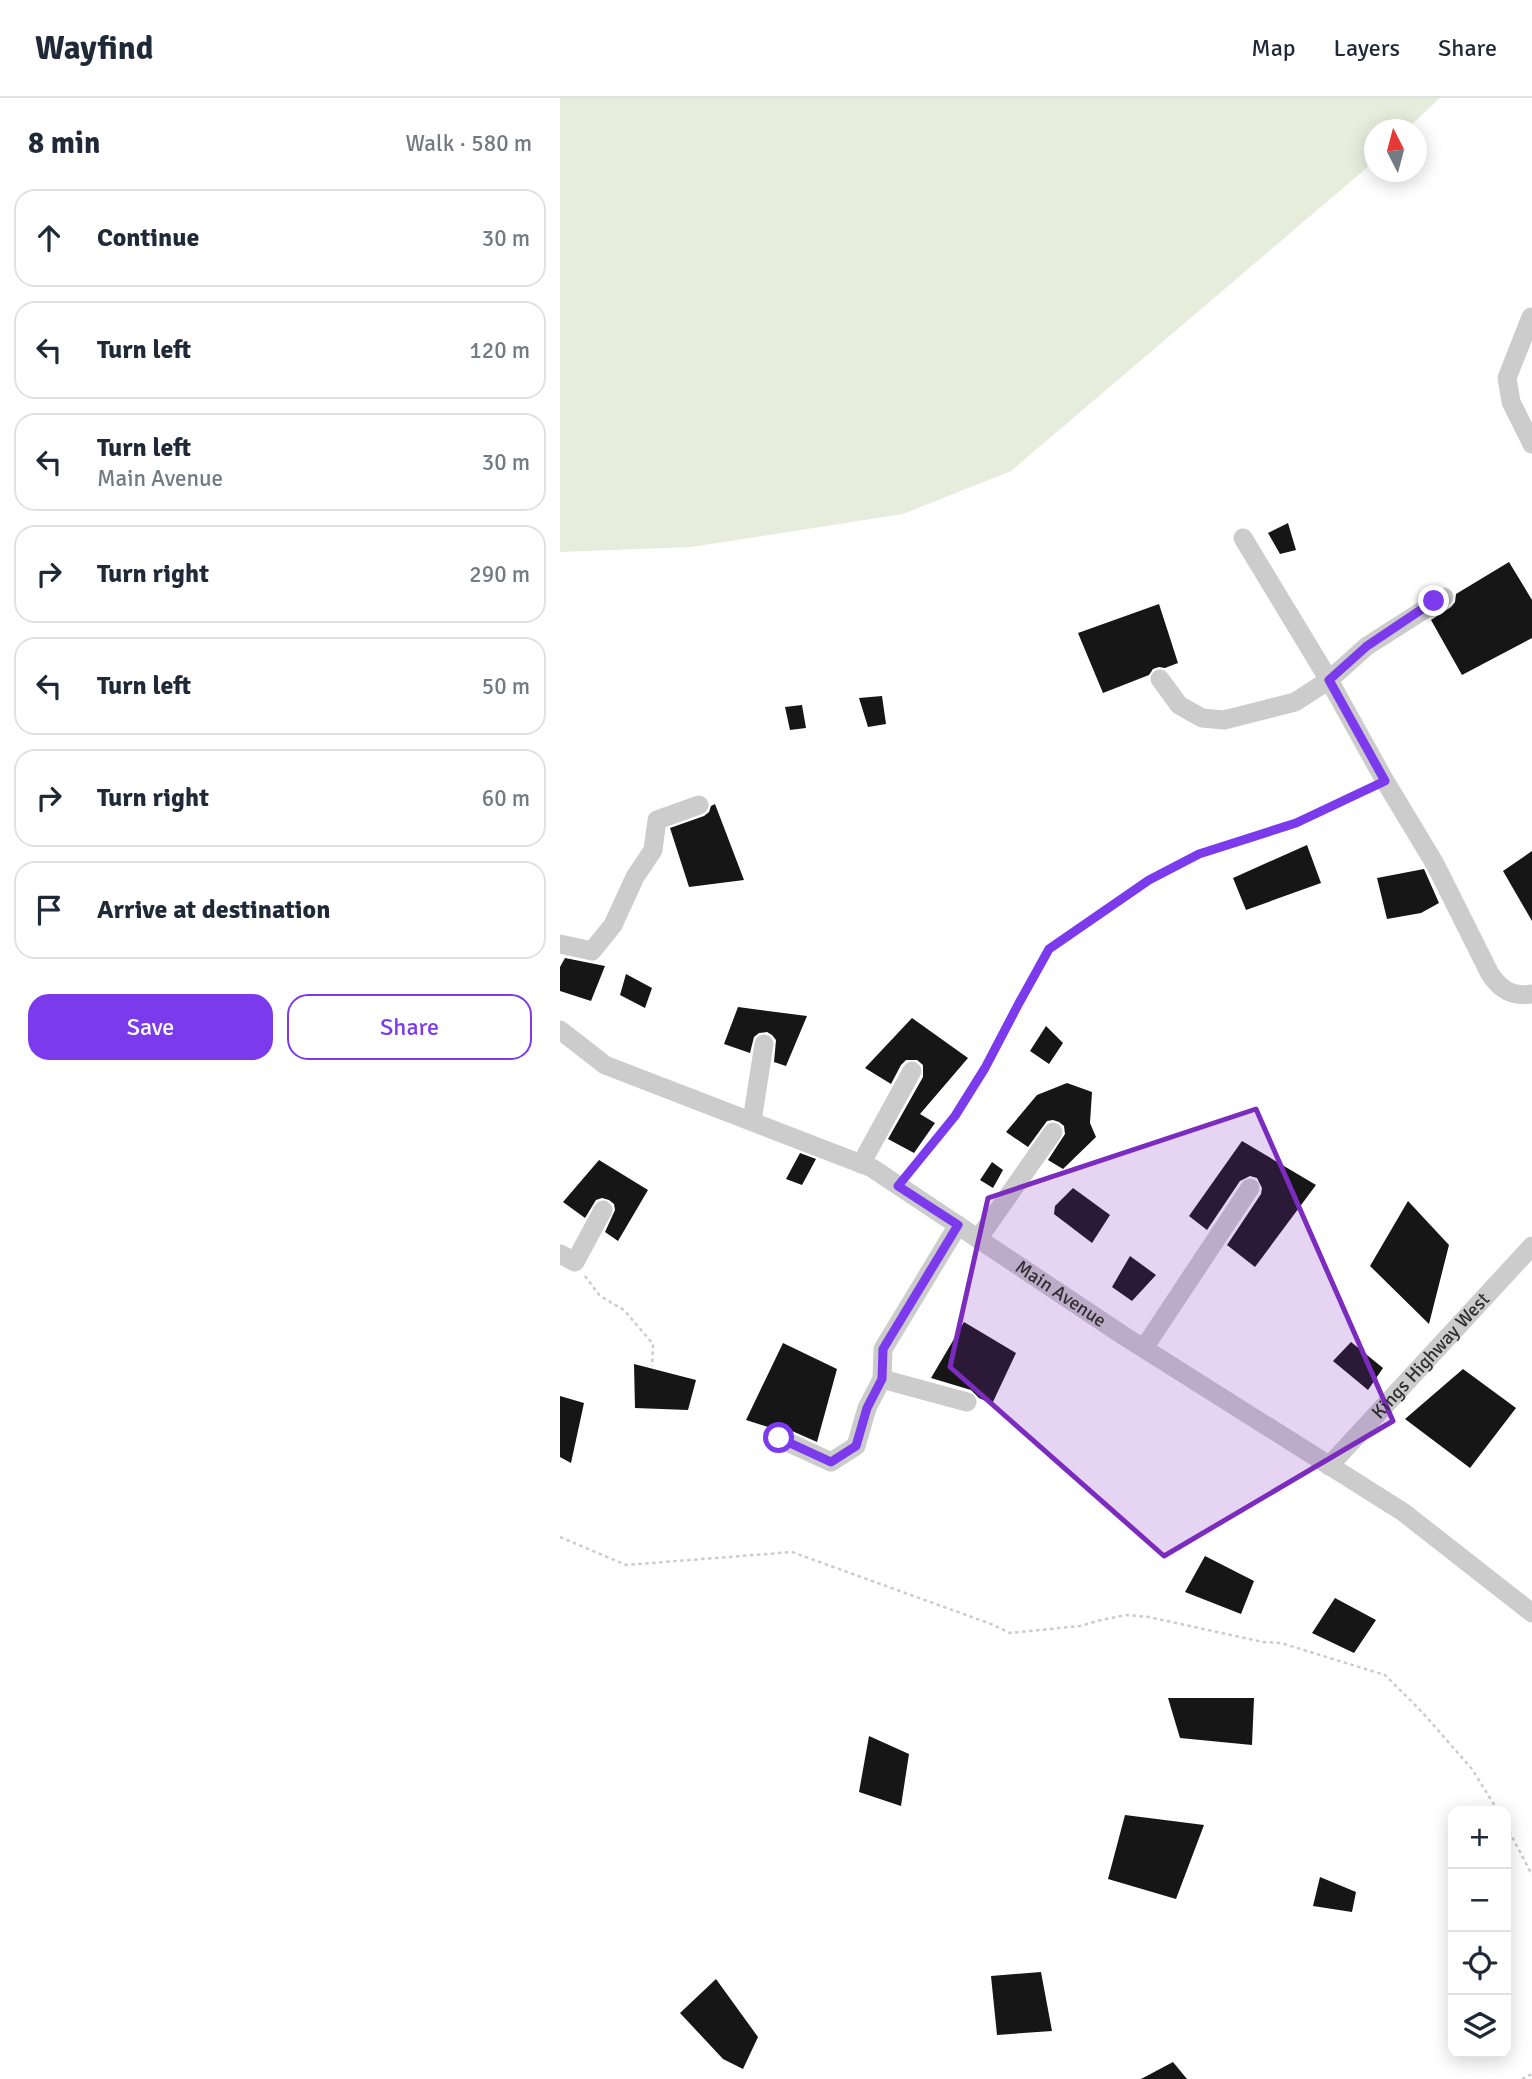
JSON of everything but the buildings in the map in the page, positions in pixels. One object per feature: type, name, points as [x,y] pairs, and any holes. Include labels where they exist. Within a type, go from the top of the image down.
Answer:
[{"type":"street","points":[[1531,317],[1507,378],[1511,402],[1532,444]]},
{"type":"street","points":[[1243,538],[1435,864],[1490,974],[1499,987],[1512,994],[1532,994]]},
{"type":"street","points":[[1160,679],[1179,705],[1202,718],[1224,720],[1295,702],[1329,680],[1367,646],[1444,597]]},
{"type":"street","points":[[560,944],[592,951],[613,925],[635,877],[653,850],[657,820],[699,805]]},
{"type":"street","name":"Main Avenue","points":[[560,1030],[605,1065],[872,1168],[1144,1348],[1403,1513],[1532,1613]]},
{"type":"street","points":[[752,1121],[764,1044]]},
{"type":"street","points":[[861,1164],[912,1071]]},
{"type":"street","points":[[978,1239],[1053,1132]]},
{"type":"street","points":[[1144,1348],[1250,1188]]},
{"type":"street","points":[[567,1258],[603,1210]]},
{"type":"street","points":[[779,1438],[831,1462],[856,1446],[867,1408],[882,1379],[883,1349],[958,1225]]},
{"type":"street","name":"Kings Highway West","points":[[1329,1466],[1532,1246]]},
{"type":"street","points":[[882,1379],[967,1402]]},
{"type":"path","points":[[898,1186],[955,1116],[985,1068],[1049,949],[1149,880],[1199,854],[1296,823],[1385,781]]},
{"type":"path","points":[[567,1258],[600,1296],[624,1311],[653,1344],[652,1366]]},
{"type":"path","points":[[560,1536],[626,1565],[792,1552],[1010,1633],[1080,1626],[1126,1615],[1149,1617],[1263,1642],[1281,1643],[1385,1675],[1472,1769],[1495,1806]]},
{"type":"path","points":[[1511,1835],[1532,1875]]},
{"type":"path","points":[[1522,2079],[1532,2074]]},
{"type":"highlighted area","points":[[1256,1109],[1393,1421],[1164,1556],[950,1367],[988,1198]]},
{"type":"green space","points":[[560,98],[1440,98],[1418,119],[1364,119],[1362,172],[1011,471],[903,514],[691,547],[560,552]]},
{"type":"route","points":[[779,1438],[831,1462],[856,1446],[867,1408],[882,1379],[883,1349],[958,1225],[898,1186],[955,1116],[985,1068],[1049,949],[1149,880],[1199,854],[1296,823],[1385,781],[1329,680],[1367,646],[1434,601]]}]
